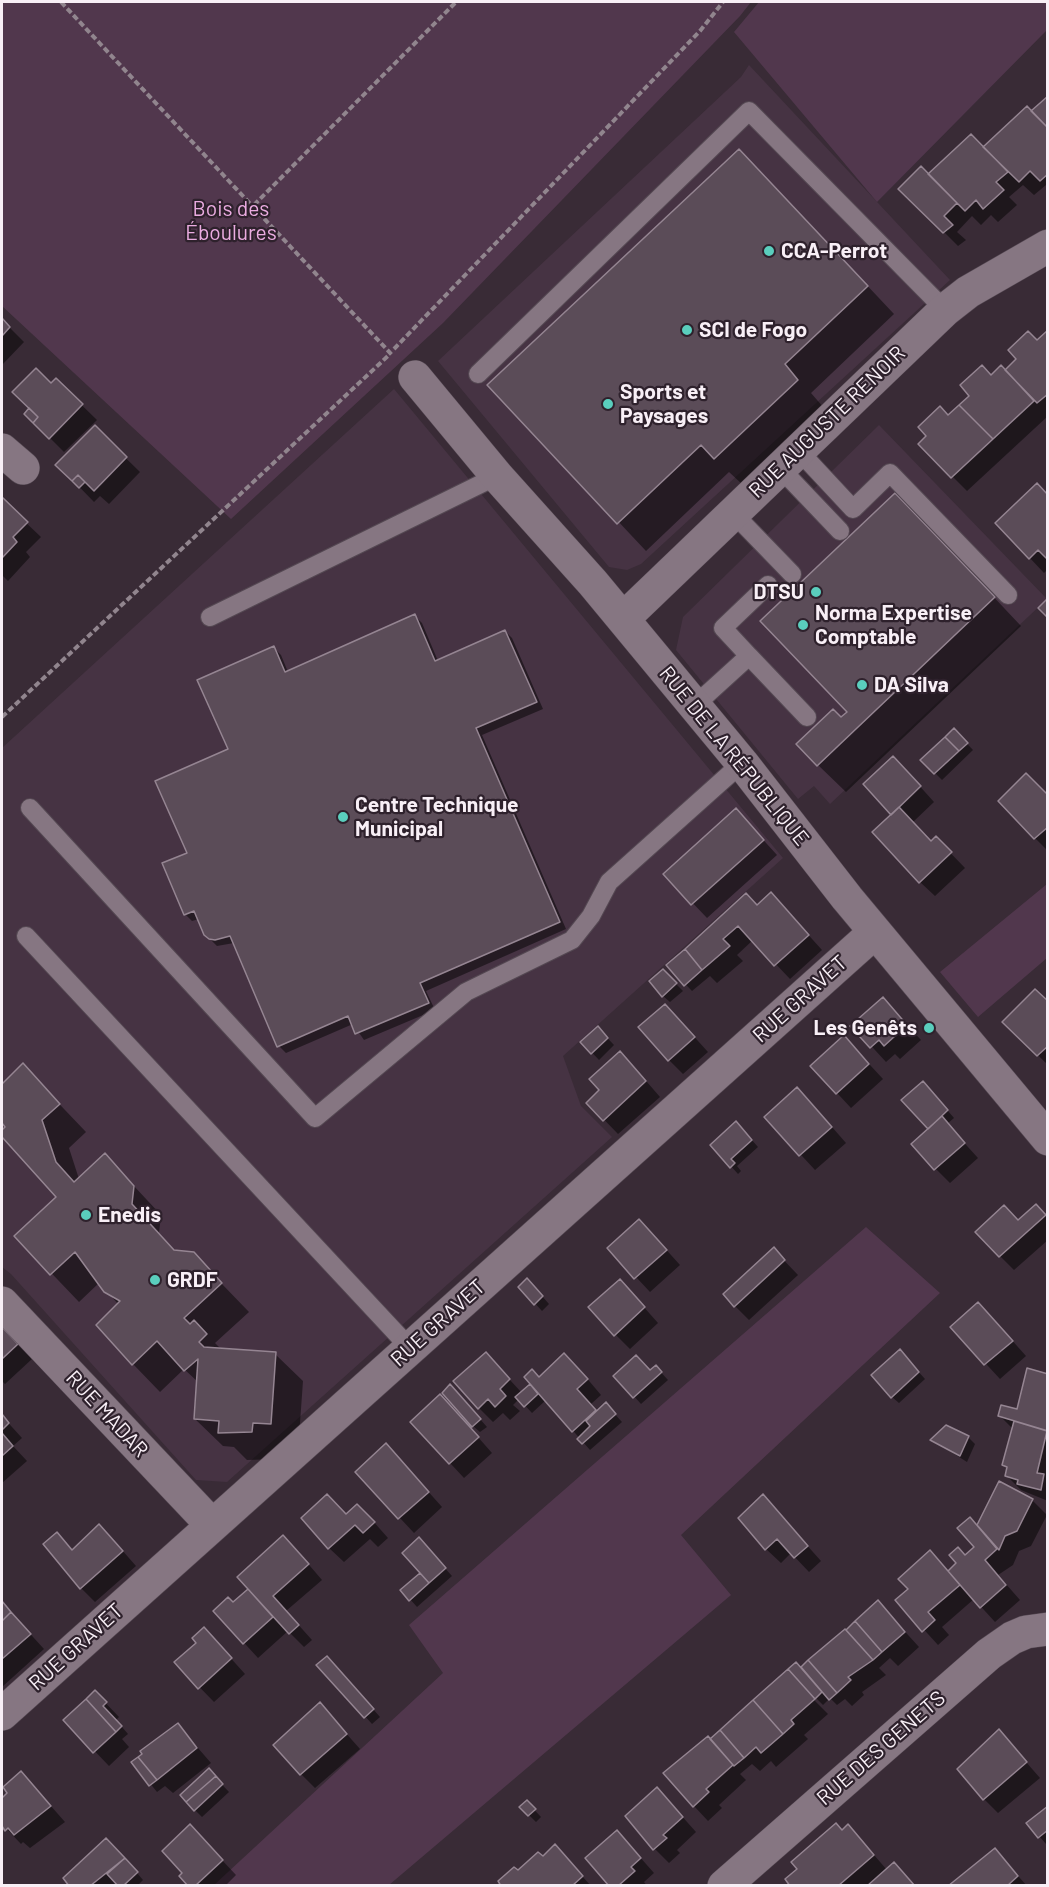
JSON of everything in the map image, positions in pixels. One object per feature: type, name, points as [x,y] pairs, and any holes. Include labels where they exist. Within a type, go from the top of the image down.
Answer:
[{"type":"street","name":"RUE AUGUSTE RENOIR","points":[[623,619],[788,458],[945,310],[968,292],[1047,246]]},
{"type":"street","name":"RUE DE LA RÉPUBLIQUE","points":[[415,377],[497,476],[623,619],[742,763],[875,932],[1047,1139]]},
{"type":"street","name":"RUE GRAVET","points":[[2,1714],[875,932]]},
{"type":"street","name":"RUE MADAR","points":[[2,1303],[212,1525]]},
{"type":"street","name":"RUE DES GENETS","points":[[724,1886],[989,1654],[1012,1638],[1026,1632],[1047,1629]]},
{"type":"lane","points":[[478,374],[749,111],[945,310]]},
{"type":"lane","points":[[788,458],[840,531]]},
{"type":"lane","points":[[788,458],[853,509],[890,473],[1008,595]]},
{"type":"lane","points":[[210,617],[497,476]]},
{"type":"lane","points":[[732,512],[792,574]]},
{"type":"lane","points":[[768,585],[723,628],[807,717]]},
{"type":"lane","points":[[694,706],[749,656]]},
{"type":"lane","points":[[30,808],[315,1118],[466,992],[572,940],[591,916],[609,882],[742,763]]},
{"type":"lane","points":[[26,936],[410,1348]]},
{"type":"path","points":[[61,2],[415,377]]},
{"type":"path","points":[[254,205],[456,2]]},
{"type":"path","points":[[2,717],[390,353],[700,31],[723,2]]},
{"type":"shaded area","points":[[749,65],[950,280],[641,564],[627,570],[609,567],[438,361],[741,77]]},
{"type":"shaded area","points":[[394,389],[783,858],[563,1056],[581,1106],[612,1137],[227,1482],[196,1480],[11,1274],[2,1267],[2,748]]},
{"type":"shaded area","points":[[879,425],[1047,599],[830,804],[814,786],[798,799],[676,650],[683,617]]},
{"type":"green space","name":"Bois des Éboulures","points":[[2,2],[751,2],[443,323],[231,519],[2,306]]},
{"type":"green space","points":[[759,2],[1047,2],[1047,30],[877,202],[734,32]]},
{"type":"green space","points":[[1047,884],[1047,958],[978,1017],[940,972]]},
{"type":"green space","points":[[866,1227],[940,1293],[681,1535],[731,1595],[389,1885],[214,1885],[443,1673],[409,1625]]},
{"type":"building","points":[[1048,96],[1048,128],[1031,111]]},
{"type":"building","points":[[1027,106],[1048,128],[1048,174],[1040,181],[1030,171],[1019,182],[983,147]]},
{"type":"building","points":[[971,134],[1008,172],[996,182],[1004,190],[983,209],[976,200],[965,211],[928,174]]},
{"type":"building","points":[[739,149],[868,286],[785,364],[798,380],[714,459],[701,445],[617,524],[487,385]]},
{"type":"building","points":[[921,166],[957,203],[944,216],[953,225],[943,233],[898,189]]},
{"type":"building","points":[[2,318],[10,327],[2,336]]},
{"type":"building","points":[[1048,330],[1048,394],[1037,403],[1005,370],[1016,359],[1008,350],[1028,331],[1037,340]]},
{"type":"building","points":[[982,365],[991,375],[1001,365],[1034,401],[993,439],[959,405],[969,396],[960,385]]},
{"type":"building","points":[[36,368],[51,383],[56,378],[83,404],[49,439],[33,423],[38,417],[12,392]]},
{"type":"building","points":[[959,405],[993,439],[951,478],[918,444],[926,436],[918,427],[940,406],[948,415]]},
{"type":"building","points":[[29,408],[38,417],[33,423],[24,414]]},
{"type":"building","points":[[95,425],[127,457],[94,491],[78,475],[72,481],[55,465]]},
{"type":"building","points":[[78,475],[85,482],[79,488],[72,481]]},
{"type":"building","points":[[1037,483],[1048,495],[1048,556],[1046,558],[1038,550],[1029,559],[995,523]]},
{"type":"building","points":[[895,493],[995,597],[817,766],[796,744],[833,709],[841,717],[847,712],[760,621]]},
{"type":"building","points":[[2,497],[28,522],[13,537],[17,542],[2,558]]},
{"type":"building","points":[[1048,600],[1048,618],[1038,608]]},
{"type":"building","name":"Centre Technique Municipal","points":[[415,614],[435,661],[505,630],[537,702],[476,728],[560,922],[420,983],[429,1003],[355,1034],[348,1016],[277,1047],[230,936],[215,940],[209,939],[204,935],[194,911],[184,915],[162,863],[187,853],[155,781],[228,749],[197,680],[274,646],[285,672]]},
{"type":"building","points":[[954,728],[968,743],[959,751],[945,737]]},
{"type":"building","points":[[945,737],[959,751],[934,774],[920,760]]},
{"type":"building","points":[[893,756],[921,786],[891,815],[863,784]]},
{"type":"building","points":[[1026,773],[1048,795],[1048,827],[1034,839],[998,801]]},
{"type":"building","points":[[899,807],[931,841],[936,836],[952,852],[919,883],[872,832]]},
{"type":"building","points":[[736,808],[764,840],[691,905],[663,874]]},
{"type":"building","points":[[771,892],[809,935],[774,966],[738,926],[723,939],[730,946],[702,970],[685,949],[746,893],[757,905]]},
{"type":"building","points":[[685,949],[702,970],[684,986],[666,965]]},
{"type":"building","points":[[663,969],[677,983],[662,997],[649,981]]},
{"type":"building","points":[[1035,989],[1048,1001],[1048,1046],[1037,1056],[1002,1022]]},
{"type":"building","points":[[883,997],[907,1025],[884,1046],[879,1040],[870,1048],[850,1026]]},
{"type":"building","points":[[665,1004],[695,1037],[668,1061],[638,1027]]},
{"type":"building","points":[[598,1026],[608,1038],[591,1054],[580,1042]]},
{"type":"building","points":[[844,1035],[869,1064],[836,1094],[810,1066]]},
{"type":"building","points":[[620,1051],[646,1081],[603,1121],[586,1103],[599,1090],[589,1079]]},
{"type":"building","points":[[23,1063],[60,1104],[42,1120],[56,1162],[74,1182],[105,1153],[134,1186],[132,1204],[174,1250],[194,1252],[222,1283],[184,1318],[190,1324],[194,1320],[207,1334],[199,1342],[204,1347],[276,1352],[271,1424],[253,1423],[252,1432],[218,1433],[219,1421],[194,1419],[198,1359],[184,1371],[157,1341],[132,1365],[96,1325],[120,1301],[104,1292],[75,1252],[50,1275],[14,1236],[56,1197],[2,1137],[2,1130],[5,1127],[2,1123],[2,1084]]},
{"type":"building","points":[[923,1081],[948,1110],[928,1129],[901,1100]]},
{"type":"building","points":[[797,1087],[832,1127],[799,1156],[764,1117]]},
{"type":"building","points":[[942,1116],[965,1143],[934,1170],[911,1144]]},
{"type":"building","points":[[736,1121],[752,1140],[731,1159],[735,1163],[730,1168],[710,1145]]},
{"type":"building","points":[[1036,1204],[1046,1215],[999,1257],[975,1232],[1004,1205],[1018,1220]]},
{"type":"building","points":[[639,1219],[667,1250],[634,1279],[607,1248]]},
{"type":"building","points":[[774,1247],[785,1260],[734,1307],[723,1294]]},
{"type":"building","points":[[527,1278],[543,1296],[534,1305],[518,1287]]},
{"type":"building","points":[[620,1279],[645,1307],[614,1336],[588,1307]]},
{"type":"building","points":[[978,1302],[1013,1341],[984,1365],[950,1327]]},
{"type":"building","points":[[2,1327],[18,1344],[2,1359]]},
{"type":"building","points":[[900,1349],[919,1372],[891,1398],[871,1375]]},
{"type":"building","points":[[486,1352],[510,1379],[500,1389],[506,1396],[495,1407],[488,1399],[478,1409],[453,1381]]},
{"type":"building","points":[[564,1353],[588,1379],[577,1389],[596,1410],[572,1432],[524,1377],[532,1369],[539,1377]]},
{"type":"building","points":[[636,1355],[650,1370],[656,1365],[662,1372],[633,1398],[613,1376]]},
{"type":"building","points":[[1027,1368],[1048,1374],[1048,1431],[998,1416],[1001,1405],[1017,1409]]},
{"type":"building","points":[[450,1384],[481,1419],[472,1427],[442,1393]]},
{"type":"building","points":[[530,1384],[538,1394],[524,1407],[515,1397]]},
{"type":"building","points":[[440,1394],[479,1437],[449,1464],[410,1422]]},
{"type":"building","points":[[606,1402],[616,1414],[582,1444],[577,1439],[590,1426],[586,1421]]},
{"type":"building","points":[[2,1414],[9,1423],[2,1430]]},
{"type":"building","points":[[1014,1421],[1047,1431],[1037,1473],[1044,1474],[1041,1490],[1017,1484],[1018,1480],[1005,1476],[1007,1467],[1002,1465]]},
{"type":"building","points":[[946,1425],[969,1436],[960,1456],[930,1440]]},
{"type":"building","points":[[2,1433],[13,1446],[2,1456]]},
{"type":"building","points":[[386,1443],[429,1492],[398,1519],[355,1472]]},
{"type":"building","points":[[999,1481],[1033,1499],[1017,1531],[1005,1536],[999,1550],[977,1525]]},
{"type":"building","points":[[327,1494],[346,1514],[357,1504],[375,1522],[363,1533],[355,1525],[328,1549],[301,1518]]},
{"type":"building","points":[[763,1494],[808,1546],[794,1558],[777,1539],[765,1550],[738,1518]]},
{"type":"building","points":[[970,1517],[997,1549],[985,1560],[1006,1585],[980,1608],[948,1571],[956,1563],[949,1555],[958,1547],[965,1555],[974,1547],[957,1528]]},
{"type":"building","points":[[99,1524],[123,1551],[80,1589],[43,1544],[57,1532],[72,1550]]},
{"type":"building","points":[[283,1535],[309,1564],[273,1596],[299,1625],[289,1634],[237,1577]]},
{"type":"building","points":[[419,1537],[446,1568],[429,1583],[402,1553]]},
{"type":"building","points":[[930,1550],[960,1585],[928,1612],[935,1620],[922,1632],[895,1600],[908,1589],[898,1579]]},
{"type":"building","points":[[420,1573],[429,1583],[409,1601],[400,1590]]},
{"type":"building","points":[[248,1589],[273,1617],[243,1644],[213,1611],[228,1597],[233,1602]]},
{"type":"building","points":[[878,1600],[905,1632],[882,1652],[855,1621]]},
{"type":"building","points":[[2,1601],[11,1612],[2,1621]]},
{"type":"building","points":[[11,1612],[31,1634],[2,1659],[2,1621]]},
{"type":"building","points":[[855,1621],[882,1652],[873,1660],[846,1630]]},
{"type":"building","points":[[204,1627],[232,1658],[198,1689],[174,1662],[196,1643],[192,1638]]},
{"type":"building","points":[[845,1629],[873,1660],[848,1677],[851,1680],[837,1693],[808,1660]]},
{"type":"building","points":[[327,1656],[374,1709],[364,1718],[316,1665]]},
{"type":"building","points":[[808,1660],[837,1693],[829,1700],[801,1667]]},
{"type":"building","points":[[796,1662],[822,1692],[815,1699],[788,1669]]},
{"type":"building","points":[[788,1669],[815,1699],[791,1720],[794,1724],[783,1734],[753,1700]]},
{"type":"building","points":[[95,1690],[107,1702],[103,1706],[122,1726],[116,1732],[86,1699]]},
{"type":"building","points":[[86,1699],[116,1732],[93,1753],[63,1720]]},
{"type":"building","points":[[753,1700],[783,1734],[761,1753],[756,1747],[744,1758],[720,1730]]},
{"type":"building","points":[[320,1702],[347,1734],[300,1775],[273,1745]]},
{"type":"building","points":[[178,1723],[197,1748],[157,1780],[138,1757],[142,1754],[140,1751]]},
{"type":"building","points":[[999,1729],[1027,1762],[983,1800],[957,1769]]},
{"type":"building","points":[[720,1730],[744,1758],[734,1766],[710,1739]]},
{"type":"building","points":[[708,1736],[733,1765],[706,1789],[709,1792],[693,1807],[663,1773]]},
{"type":"building","points":[[138,1757],[157,1780],[149,1786],[131,1762]]},
{"type":"building","points":[[209,1768],[216,1776],[186,1802],[180,1795]]},
{"type":"building","points":[[21,1771],[51,1806],[14,1835],[8,1828],[5,1831],[2,1826],[2,1798],[7,1793],[3,1787]]},
{"type":"building","points":[[216,1776],[223,1784],[194,1811],[186,1802]]},
{"type":"building","points":[[657,1787],[683,1817],[663,1835],[667,1838],[653,1850],[625,1816]]},
{"type":"building","points":[[527,1800],[536,1809],[528,1816],[519,1807]]},
{"type":"building","points":[[1048,1806],[1048,1830],[1038,1838],[1026,1823]]},
{"type":"building","points":[[836,1823],[842,1830],[848,1824],[874,1855],[838,1886],[790,1886],[785,1879],[797,1869],[791,1862]]},
{"type":"building","points":[[190,1824],[223,1860],[195,1886],[188,1886],[179,1876],[182,1873],[162,1851]]},
{"type":"building","points":[[617,1830],[641,1858],[631,1867],[635,1871],[618,1886],[609,1886],[585,1858]]},
{"type":"building","points":[[106,1838],[125,1858],[90,1886],[69,1886],[63,1878]]},
{"type":"building","points":[[555,1844],[583,1876],[572,1886],[501,1886],[498,1881],[514,1867],[518,1870],[538,1852],[543,1856]]},
{"type":"building","points":[[995,1848],[1018,1876],[1007,1886],[948,1886]]},
{"type":"building","points":[[125,1858],[138,1872],[123,1886],[118,1886],[107,1874]]},
{"type":"building","points":[[894,1862],[915,1886],[867,1886]]},
{"type":"place","name":"CCA-Perrot","points":[[769,251]]},
{"type":"place","name":"SCI de Fogo","points":[[687,330]]},
{"type":"place","name":"Sports et Paysages","points":[[608,404]]},
{"type":"place","name":"DTSU","points":[[816,592]]},
{"type":"place","name":"Norma Expertise Comptable","points":[[803,625]]},
{"type":"place","name":"DA Silva","points":[[862,685]]},
{"type":"place","name":"Centre Technique Municipal","points":[[343,817]]},
{"type":"place","name":"Les Genêts","points":[[929,1028]]},
{"type":"place","name":"Enedis","points":[[86,1215]]},
{"type":"place","name":"GRDF","points":[[155,1280]]}]
